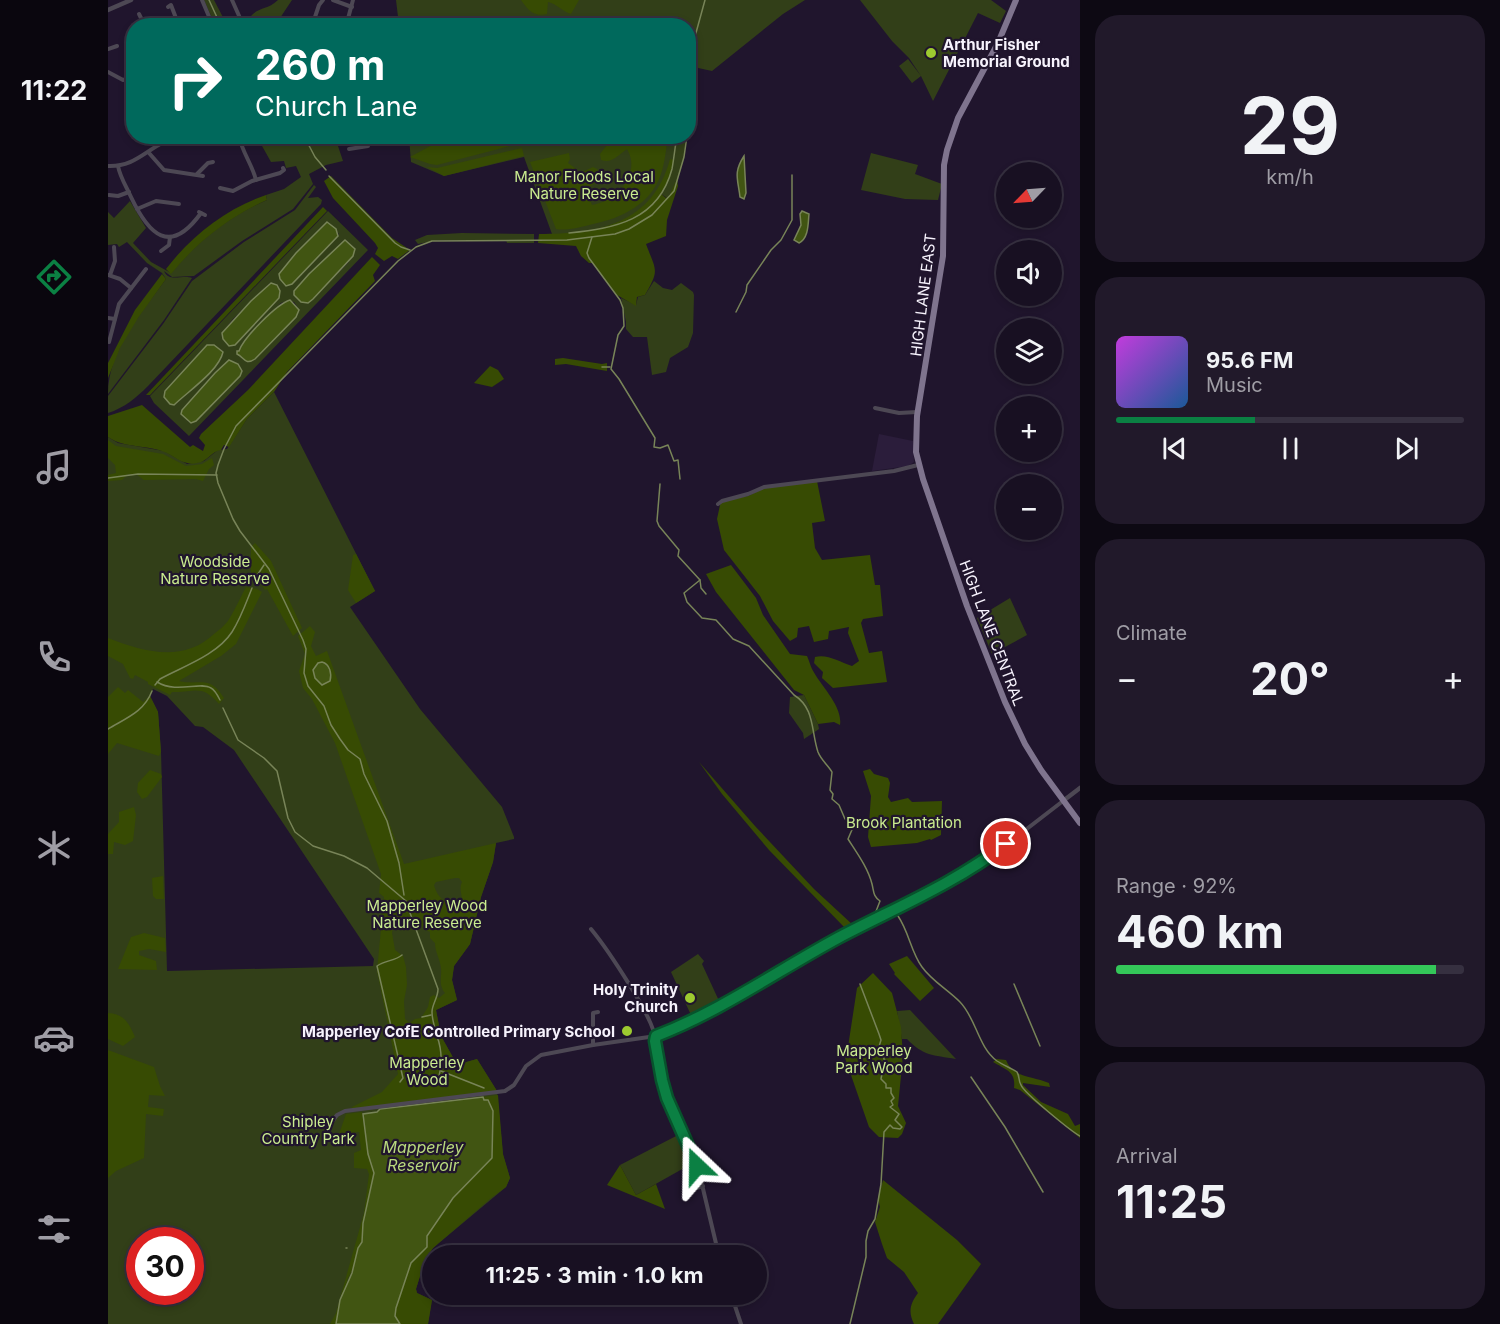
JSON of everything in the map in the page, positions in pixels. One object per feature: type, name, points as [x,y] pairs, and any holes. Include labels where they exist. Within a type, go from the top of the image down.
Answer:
[{"type":"main road","name":"HIGH LANE EAST","points":[[918,465],[916,447],[918,412],[942,258],[946,150],[960,115],[998,44],[1016,0]]},
{"type":"main road","name":"HIGH LANE CENTRAL","points":[[918,465],[973,621],[1004,699],[1025,744],[1080,823]]},
{"type":"street","points":[[108,10],[131,0]]},
{"type":"street","points":[[202,0],[210,18]]},
{"type":"street","points":[[232,0],[239,10],[240,18]]},
{"type":"street","points":[[333,0],[352,7]]},
{"type":"street","points":[[349,18],[353,0]]},
{"type":"street","points":[[315,18],[321,1]]},
{"type":"street","points":[[168,7],[171,5],[176,18]]},
{"type":"street","points":[[139,14],[140,18]]},
{"type":"street","points":[[108,49],[115,45]]},
{"type":"street","points":[[108,72],[123,80],[126,79]]},
{"type":"street","points":[[108,166],[133,162],[162,144]]},
{"type":"street","points":[[247,144],[241,146],[256,180]]},
{"type":"street","points":[[349,149],[368,146]]},
{"type":"street","points":[[148,153],[164,170],[203,176]]},
{"type":"street","points":[[197,174],[213,161]]},
{"type":"street","points":[[118,166],[120,176],[137,209],[152,231],[170,237],[186,231],[202,213]]},
{"type":"street","points":[[220,188],[231,193],[256,180],[280,173],[284,170],[283,168]]},
{"type":"street","points":[[110,195],[118,196],[129,192]]},
{"type":"street","points":[[137,209],[156,201],[169,205],[179,204]]},
{"type":"street","points":[[161,251],[170,245],[170,237]]},
{"type":"street","points":[[114,248],[115,261],[109,275],[120,279],[131,288]]},
{"type":"street","points":[[109,342],[114,336],[119,304],[143,276],[146,269]]},
{"type":"street","points":[[108,318],[115,319]]},
{"type":"street","points":[[875,408],[899,413],[918,412]]},
{"type":"street","points":[[718,504],[764,487],[894,471],[918,465]]},
{"type":"street","points":[[331,1123],[337,1115],[345,1111],[505,1091],[514,1085],[532,1060],[550,1053],[656,1036],[692,1020],[759,985],[838,938],[957,879],[998,851],[1080,788]]},
{"type":"street","points":[[591,929],[649,1019],[656,1036],[662,1080],[671,1109],[696,1163],[716,1245]]},
{"type":"street","points":[[593,1045],[593,1013],[598,1012]]},
{"type":"street","points":[[686,1191],[703,1186]]},
{"type":"street","points":[[735,1305],[741,1324]]},
{"type":"shaded area","points":[[879,434],[913,441],[914,462],[908,466],[872,471]]},
{"type":"green space","points":[[204,0],[214,0],[223,18],[212,18]]},
{"type":"green space","points":[[278,0],[292,0],[280,18],[249,18],[257,11]]},
{"type":"green space","points":[[396,0],[805,0],[783,14],[712,71],[696,68],[696,18],[398,18]]},
{"type":"green space","points":[[521,0],[579,0],[571,14],[548,2],[547,14],[542,15],[531,12]]},
{"type":"green space","name":"Arthur Fisher Memorial Ground","points":[[860,0],[991,0],[1006,11],[1000,23],[978,13],[933,101],[909,58],[892,41]]},
{"type":"green space","points":[[908,59],[921,76],[912,83],[899,66]]},
{"type":"green space","points":[[261,144],[337,144],[343,161],[326,165],[309,174],[313,184],[293,209],[242,241],[194,276],[172,277],[192,278],[164,320],[108,394],[110,378],[120,347],[166,279],[127,242],[119,247],[117,244],[108,245],[108,212],[114,218],[130,201],[146,228],[133,243],[151,262],[171,273],[214,231],[239,214],[267,200],[266,195],[284,189],[301,177],[296,166],[286,168],[284,161],[271,162]]},
{"type":"green space","name":"Manor Floods Local Nature Reserve","points":[[410,144],[686,144],[678,177],[667,198],[661,194],[670,177],[667,177],[646,206],[619,224],[604,229],[570,234],[552,234],[524,157],[444,176],[411,162]]},
{"type":"green space","points":[[434,144],[517,144],[437,165],[410,157]]},
{"type":"green space","points":[[667,144],[661,174],[656,185],[643,201],[614,218],[574,228],[556,229],[530,162],[569,153],[568,163],[575,168],[578,174],[593,167],[597,169],[601,176],[587,192],[592,205],[618,192],[629,177],[631,158],[627,149],[612,160],[601,160],[600,154],[607,145]]},
{"type":"green space","points":[[522,148],[524,156],[444,176],[427,167],[437,168]]},
{"type":"green space","points":[[871,153],[918,165],[915,174],[942,184],[938,200],[905,199],[861,190]]},
{"type":"green space","points":[[670,159],[674,160],[670,177],[661,194],[666,198],[669,196],[677,179],[678,186],[667,220],[666,236],[646,244],[654,265],[655,275],[645,295],[637,297],[636,306],[617,295],[593,263],[589,263],[581,256],[576,246],[538,243],[539,234],[602,227],[620,221],[637,211],[651,198],[662,181]]},
{"type":"green space","points":[[331,176],[392,238],[410,250],[398,259],[392,256],[384,261],[375,254],[378,248],[375,243],[333,198],[324,181]]},
{"type":"green space","points":[[314,185],[316,187],[308,198],[318,197],[322,200],[321,204],[139,395],[108,413],[108,396],[163,324],[192,281],[244,242],[295,210]]},
{"type":"green space","points":[[266,195],[267,200],[240,214],[215,231],[171,274],[166,269],[187,245],[224,215]]},
{"type":"green space","points":[[323,207],[327,211],[150,395],[146,395]]},
{"type":"green space","points":[[328,211],[368,250],[189,436],[154,403],[150,396]],"holes":[[[327,222],[339,234],[289,285],[286,285],[279,274]],[[345,240],[355,250],[348,263],[310,301],[305,303],[297,298],[296,291]],[[270,283],[277,286],[280,292],[235,345],[229,345],[223,339],[222,333]],[[294,302],[298,308],[296,317],[255,359],[240,357],[237,351],[281,303]],[[207,345],[220,349],[223,354],[220,361],[182,398],[170,403],[165,393]],[[229,361],[238,364],[242,371],[240,376],[196,420],[189,422],[181,412],[215,373]]]},
{"type":"green space","points":[[534,234],[534,243],[507,243],[506,240],[438,240],[418,244],[415,240],[427,235]]},
{"type":"green space","points":[[372,257],[380,265],[373,275],[375,281],[287,372],[274,392],[247,419],[229,447],[224,445],[221,450],[204,461],[189,463],[160,450],[122,443],[108,437],[108,416],[142,405],[190,447],[193,445],[203,451],[205,445],[199,438],[201,434],[248,390]]},
{"type":"green space","points":[[162,274],[166,279],[120,348],[108,378],[108,363],[135,310]]},
{"type":"green space","points":[[654,281],[663,288],[672,290],[681,283],[694,295],[693,333],[688,347],[670,358],[666,372],[652,375],[647,337],[633,337],[626,329],[621,298],[636,305],[638,297],[645,295]]},
{"type":"green space","points":[[555,359],[607,363],[607,371],[566,364],[555,365]]},
{"type":"green space","points":[[490,366],[498,370],[504,379],[492,387],[474,383]]},
{"type":"green space","points":[[274,392],[375,591],[350,607],[420,709],[502,807],[514,837],[514,839],[496,843],[493,862],[481,897],[470,944],[454,966],[452,980],[457,1000],[436,1010],[441,1036],[455,1061],[463,1063],[477,1059],[497,1091],[503,1155],[510,1178],[506,1187],[437,1245],[422,1245],[422,1270],[416,1289],[417,1293],[422,1295],[422,1305],[431,1305],[428,1324],[108,1324],[108,437],[118,443],[164,451],[187,464],[204,461],[218,450],[227,449],[247,419]],"holes":[[[153,689],[167,696],[195,726],[203,727],[234,750],[374,959],[373,966],[167,971],[161,752],[158,712],[150,696]]]},
{"type":"green space","points":[[108,440],[116,446],[163,454],[186,466],[202,464],[212,458],[214,465],[209,469],[203,481],[196,479],[144,480],[136,474],[128,474],[122,480],[108,481],[108,475],[116,473],[115,465],[108,458]]},
{"type":"green space","points":[[817,481],[825,521],[812,523],[815,548],[822,560],[870,555],[875,585],[880,585],[883,616],[863,619],[861,623],[869,653],[882,651],[887,682],[833,688],[822,678],[823,672],[814,663],[815,657],[829,657],[852,666],[859,661],[848,633],[849,627],[829,631],[828,639],[814,642],[809,626],[798,628],[797,637],[790,641],[773,621],[760,596],[724,550],[717,519],[722,501],[748,496],[764,488]]},
{"type":"green space","points":[[255,543],[271,561],[302,628],[293,636],[267,589],[265,590],[251,573],[251,547]]},
{"type":"green space","points":[[356,554],[375,591],[356,603],[348,590],[353,555]]},
{"type":"green space","points":[[731,565],[756,598],[763,615],[790,654],[807,656],[811,667],[835,703],[840,725],[834,722],[818,724],[804,695],[794,690],[716,592],[706,574]]},
{"type":"green space","points":[[246,587],[262,592],[236,644],[221,656],[179,681],[209,683],[224,698],[219,704],[213,697],[202,691],[172,692],[170,695],[135,675],[133,679],[130,678],[123,664],[108,656],[108,638],[149,651],[163,652],[189,649],[202,643],[228,621]]},
{"type":"green space","points":[[1010,598],[1027,635],[992,654],[977,618]]},
{"type":"green space","name":"Mapperley Wood","points":[[310,626],[315,632],[311,646],[316,656],[327,651],[404,864],[496,843],[493,862],[481,897],[470,944],[454,966],[452,980],[457,1000],[436,1010],[441,1036],[455,1061],[463,1063],[477,1059],[497,1091],[352,1109],[382,1092],[398,1074],[377,971],[384,897],[379,893],[381,874],[335,743],[312,699],[303,688],[299,671],[305,654],[298,636]],"holes":[[[459,878],[462,882],[461,904],[444,900],[434,885],[436,882]],[[415,916],[424,929],[430,932],[430,938],[435,943],[441,968],[441,984],[445,993],[439,998],[434,995],[430,997],[428,1007],[421,1018],[410,1023],[405,1019],[406,967],[403,956],[395,950],[392,933],[393,926]]]},
{"type":"green space","points":[[118,687],[125,693],[128,690],[143,702],[150,696],[158,712],[161,752],[159,756],[117,743],[108,754],[108,697]]},
{"type":"green space","points":[[804,695],[819,729],[804,739],[803,733],[789,713],[790,697]]},
{"type":"green space","points":[[699,762],[814,889],[853,925],[845,928],[769,850],[722,794]]},
{"type":"green space","name":"Brook Plantation","points":[[870,769],[874,774],[888,778],[890,783],[888,797],[891,802],[908,798],[912,802],[942,801],[941,835],[917,843],[871,847],[868,837],[871,796],[863,771]]},
{"type":"green space","points":[[150,770],[161,774],[162,777],[147,797],[142,799],[137,792],[138,783]]},
{"type":"green space","points":[[134,807],[136,815],[133,841],[125,845],[114,842],[113,854],[108,854],[108,834],[119,822],[119,812]]},
{"type":"green space","points":[[163,876],[164,899],[156,899],[153,896],[152,878]]},
{"type":"green space","points":[[144,933],[165,938],[166,952],[149,949],[139,951],[139,955],[156,961],[157,970],[118,969],[131,937]]},
{"type":"green space","points":[[698,954],[704,961],[702,964],[720,1003],[697,1016],[691,1015],[671,972]]},
{"type":"green space","points":[[907,956],[934,988],[920,1001],[894,974],[889,964]]},
{"type":"green space","name":"Mapperley Park Wood","points":[[873,973],[892,993],[901,1027],[903,1056],[898,1106],[906,1123],[898,1138],[879,1137],[869,1127],[844,1055],[848,1047],[857,988]]},
{"type":"green space","points":[[910,1010],[956,1059],[929,1054],[918,1049],[907,1039],[902,1039],[897,1011]]},
{"type":"green space","points":[[108,1013],[122,1017],[133,1032],[135,1037],[123,1046],[108,1039]]},
{"type":"green space","points":[[108,1050],[154,1067],[165,1096],[149,1095],[148,1107],[164,1109],[163,1116],[146,1114],[144,1158],[116,1171],[108,1178]]},
{"type":"green space","points":[[997,1059],[1006,1060],[1013,1070],[1024,1076],[1049,1083],[1050,1087],[1023,1083],[1023,1085],[1041,1102],[1068,1114],[1075,1126],[1080,1124],[1080,1138],[1020,1090],[1014,1088],[1012,1074],[993,1062]]},
{"type":"green space","points":[[498,1095],[503,1154],[510,1178],[506,1187],[436,1245],[426,1245],[427,1236],[453,1198],[492,1158],[487,1101],[483,1097]]},
{"type":"green space","points":[[362,1112],[368,1154],[374,1173],[363,1223],[362,1242],[348,1278],[337,1322],[330,1324],[336,1313],[364,1213],[369,1174],[367,1169],[354,1168],[354,1153],[361,1150],[359,1132],[339,1134],[346,1114]]},
{"type":"green space","points":[[680,1134],[693,1163],[636,1195],[620,1165]]},
{"type":"green space","points":[[620,1165],[636,1195],[656,1184],[665,1209],[607,1185]]},
{"type":"green space","points":[[883,1180],[957,1240],[981,1264],[938,1324],[914,1324],[911,1308],[918,1293],[904,1272],[887,1258],[875,1222],[880,1207],[878,1198]]},
{"type":"green space","points":[[422,1250],[422,1270],[416,1289],[417,1293],[422,1295],[422,1305],[431,1305],[428,1324],[400,1324],[395,1316],[411,1263]]},
{"type":"water","points":[[744,156],[746,193],[744,199],[740,197],[737,176],[738,167]]},
{"type":"water","points":[[802,211],[809,214],[808,226],[805,238],[799,243],[794,240],[801,225]]},
{"type":"water","points":[[327,222],[336,229],[338,236],[292,284],[286,286],[279,274]]},
{"type":"water","points":[[345,240],[355,249],[353,256],[313,299],[308,303],[301,302],[294,295],[294,291]]},
{"type":"water","points":[[271,283],[277,285],[280,291],[279,298],[235,345],[229,346],[223,339],[222,333]]},
{"type":"water","points":[[290,300],[299,310],[296,317],[255,359],[249,362],[237,354],[247,338],[262,322]]},
{"type":"water","points":[[207,345],[214,345],[223,352],[220,359],[202,381],[174,405],[170,404],[164,397],[165,391]]},
{"type":"water","points":[[229,360],[238,364],[242,371],[240,376],[196,421],[191,423],[181,414],[182,410]]},
{"type":"water","points":[[322,662],[329,667],[331,675],[330,681],[322,685],[315,678],[313,670],[318,663]]},
{"type":"water","name":"Mapperley Reservoir","points":[[483,1097],[484,1100],[488,1100],[493,1111],[492,1158],[453,1198],[427,1236],[427,1245],[422,1245],[422,1252],[411,1263],[396,1308],[395,1316],[400,1324],[336,1324],[340,1300],[362,1242],[363,1223],[374,1173],[368,1154],[363,1114],[377,1112],[380,1109]]},
{"type":"waterway","points":[[209,0],[217,18]]},
{"type":"waterway","points":[[696,33],[705,0]]},
{"type":"waterway","points":[[308,144],[326,170]]},
{"type":"waterway","points":[[569,233],[618,224],[645,211],[665,186],[672,169],[676,144]]},
{"type":"waterway","points":[[404,895],[399,863],[387,821],[364,774],[360,759],[348,750],[340,739],[331,725],[324,706],[308,686],[304,673],[306,649],[303,640],[269,569],[233,519],[218,483],[216,473],[224,449],[236,426],[398,261],[416,247],[432,241],[567,240],[615,234],[629,229],[652,215],[674,191],[686,144]]},
{"type":"waterway","points":[[736,312],[747,285],[771,250],[781,240],[792,220],[792,175]]},
{"type":"waterway","points":[[329,176],[395,243],[410,250]]},
{"type":"waterway","points":[[592,237],[587,253],[589,258],[620,300],[623,308],[624,326],[618,335],[611,369],[655,438],[654,447],[660,448],[668,445],[674,461],[678,460],[680,479]]},
{"type":"waterway","points":[[602,367],[610,367]]},
{"type":"waterway","points":[[108,478],[138,474],[217,475]]},
{"type":"waterway","points":[[660,484],[657,521],[659,526],[679,550],[678,556],[700,580],[701,588],[706,594]]},
{"type":"waterway","points":[[256,577],[264,565]]},
{"type":"waterway","points":[[700,580],[684,593],[687,602],[702,618],[716,620],[733,639],[749,646],[806,706],[818,752],[832,772],[830,790],[833,794],[832,799],[839,805],[845,819],[854,825],[848,839],[865,866],[875,896],[880,901],[875,914]]},
{"type":"waterway","points":[[155,685],[160,679],[209,654],[226,640],[238,621],[252,588]]},
{"type":"waterway","points":[[157,682],[172,687],[206,686],[214,690],[220,700]]},
{"type":"waterway","points":[[108,729],[139,709],[152,691]]},
{"type":"waterway","points":[[223,708],[238,740],[264,758],[277,771],[288,818],[295,832],[313,846],[344,856],[367,868],[406,901]]},
{"type":"waterway","points":[[406,902],[438,989],[432,1012],[441,1054],[437,1084]]},
{"type":"waterway","points":[[898,916],[922,967],[930,977],[960,1002],[970,1016],[985,1048],[997,1061],[1017,1072],[1021,1085],[1030,1096],[1080,1136]]},
{"type":"waterway","points":[[400,1082],[403,1078],[377,966],[402,955]]},
{"type":"waterway","points":[[850,1324],[866,1257],[868,1231],[875,1219],[881,1184],[884,1132],[890,1125],[893,1128],[902,1127],[895,1120],[899,1114],[890,1107],[893,1105],[891,1101],[894,1098],[891,1088],[886,1088],[886,1084],[881,1079],[888,1064],[883,1053],[878,1050],[881,1040],[860,984]]},
{"type":"waterway","points":[[1014,984],[1040,1046]]},
{"type":"waterway","points":[[422,1017],[431,1015]]},
{"type":"waterway","points":[[441,1071],[484,1088]]},
{"type":"waterway","points":[[971,1077],[1005,1127],[1043,1192]]},
{"type":"place","name":"Arthur Fisher Memorial Ground","points":[[931,53]]},
{"type":"place","name":"Holy Trinity Church","points":[[690,998]]},
{"type":"place","name":"Mapperley CofE Controlled Primary School","points":[[627,1031]]},
{"type":"route","points":[[697,1166],[667,1098],[655,1041],[656,1036],[759,985],[838,938],[957,879],[1006,844]]},
{"type":"park label","name":"Woodside Nature Reserve","points":[[215,570]]},
{"type":"park label","name":"Mapperley Wood Nature Reserve","points":[[427,914]]},
{"type":"park label","name":"Shipley Country Park","points":[[308,1130]]}]
